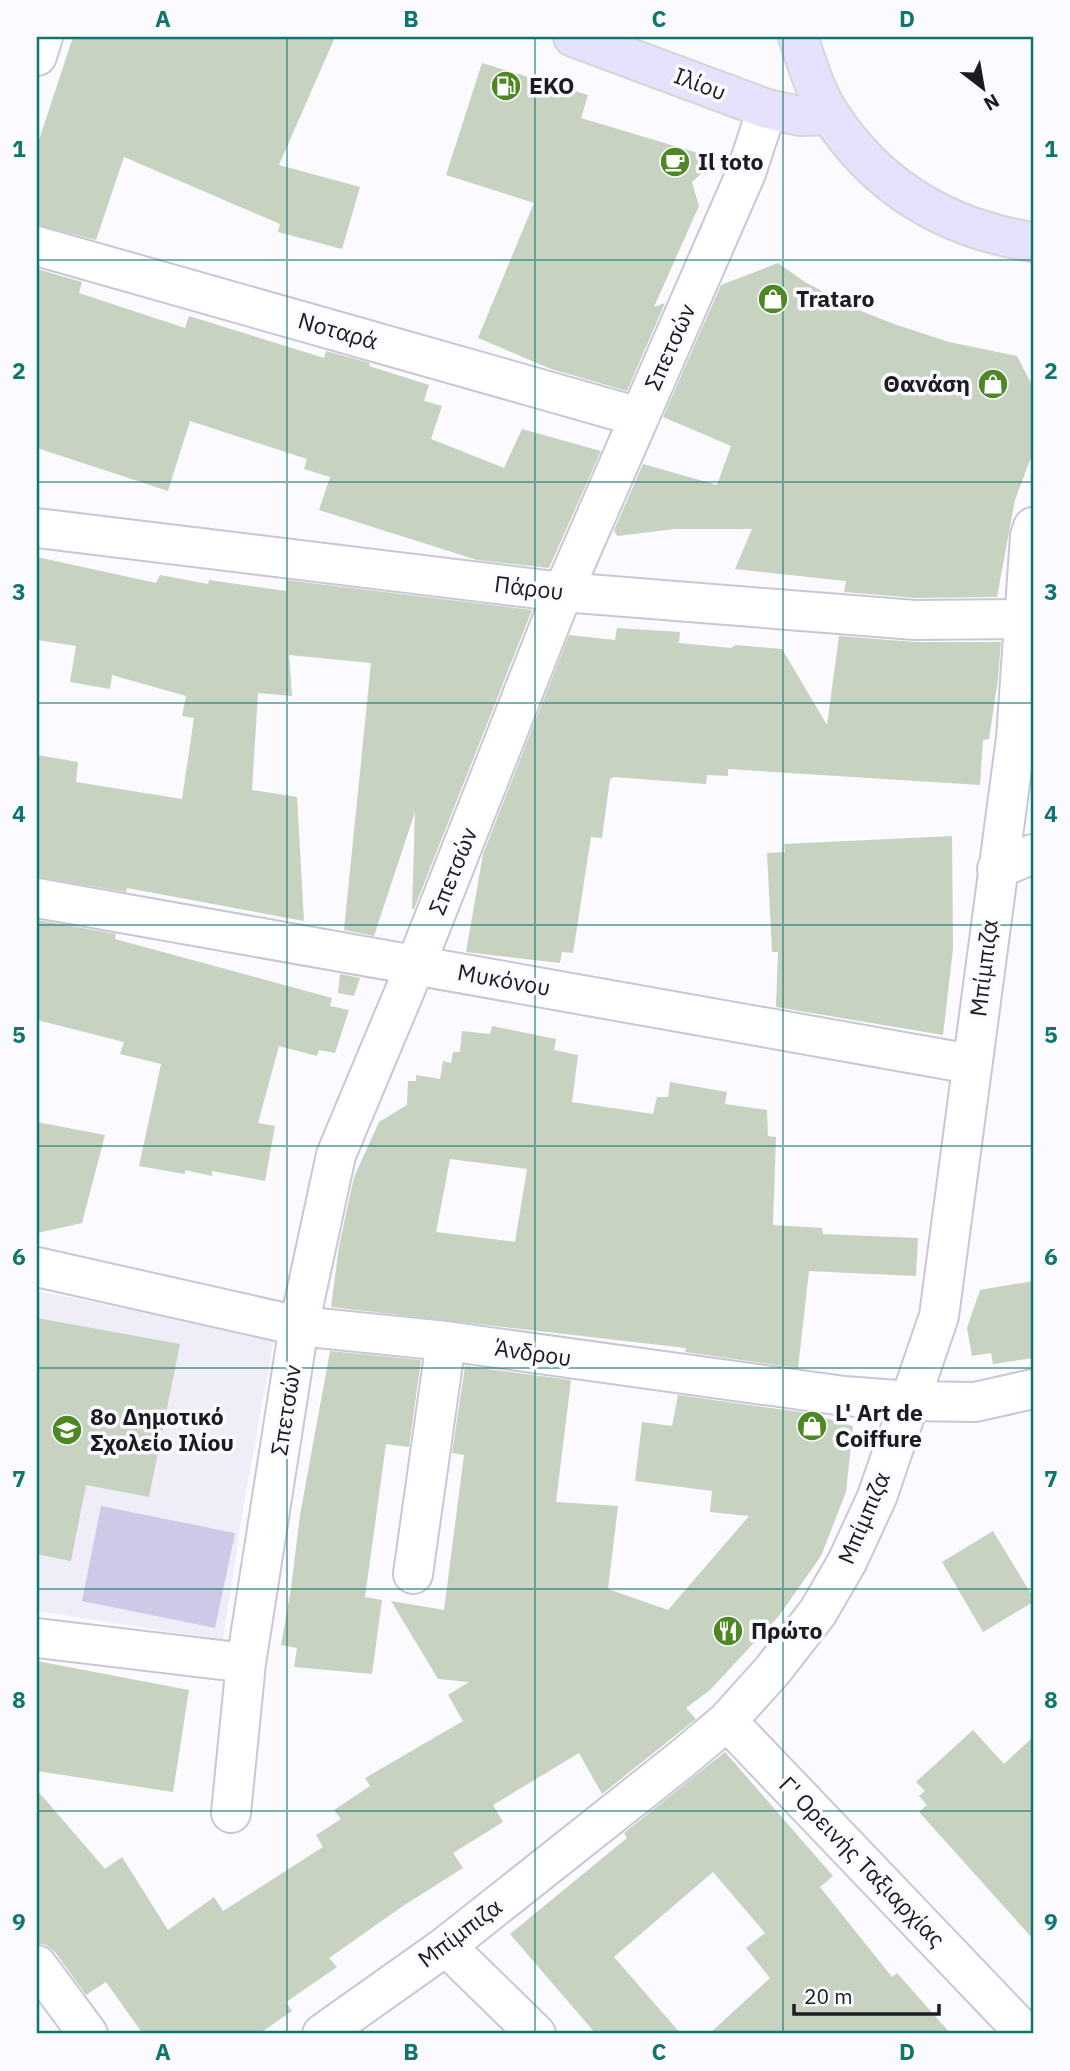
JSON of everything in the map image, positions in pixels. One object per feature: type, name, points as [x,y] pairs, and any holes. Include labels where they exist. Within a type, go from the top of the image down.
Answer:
[{"type":"main road","name":"Ιλίου","points":[[573,37],[767,109],[800,116],[830,115]]},
{"type":"main road","points":[[601,37],[650,37]]},
{"type":"main road","points":[[798,37],[811,75],[830,115],[863,158],[903,193],[949,219],[999,237],[1033,242]]},
{"type":"street","points":[[37,56],[43,37]]},
{"type":"street","name":"Σπετσών","points":[[231,1813],[246,1663],[299,1326],[336,1155],[416,964],[563,593],[736,196],[767,109]]},
{"type":"street","name":"Νοταρά","points":[[37,246],[639,417]]},
{"type":"street","name":"Μπίμπιζα","points":[[322,2034],[446,1945],[727,1721],[772,1671],[818,1612],[847,1562],[877,1497],[939,1316],[997,869],[1024,749],[1023,619],[1033,527]]},
{"type":"street","name":"Πάρου","points":[[37,528],[563,593],[915,621],[1023,619]]},
{"type":"street","points":[[997,869],[1033,854]]},
{"type":"street","name":"Μυκόνου","points":[[37,898],[971,1064]]},
{"type":"street","name":"Άνδρου","points":[[37,1267],[299,1326],[446,1342],[844,1396],[975,1402],[1033,1389]]},
{"type":"street","points":[[413,1574],[446,1342]]},
{"type":"street","points":[[37,1638],[246,1663]]},
{"type":"street","name":"Γ' Ορεινής Ταξιαρχίας","points":[[727,1721],[1027,2034]]},
{"type":"street","points":[[446,1945],[536,2034]]},
{"type":"street","points":[[37,1965],[88,2034]]},
{"type":"shaded area","points":[[37,1291],[274,1338],[223,1640],[37,1611]]},
{"type":"shaded area","points":[[101,1506],[235,1533],[215,1628],[82,1601]]},
{"type":"building","points":[[73,37],[335,37],[279,165],[360,187],[342,249],[278,232],[280,224],[124,157],[96,240],[37,225],[37,146]]},
{"type":"building","points":[[482,63],[588,95],[581,118],[718,159],[692,182],[699,206],[654,307],[665,303],[627,391],[551,369],[478,338],[534,203],[446,175]]},
{"type":"building","points":[[778,263],[805,282],[856,309],[894,324],[949,342],[1017,356],[1033,387],[1033,452],[1015,500],[997,597],[916,598],[844,592],[846,581],[735,569],[752,529],[675,529],[617,536],[614,530],[643,464],[717,485],[731,446],[663,417],[721,285]]},
{"type":"building","points":[[37,269],[82,282],[79,293],[185,328],[189,316],[324,358],[326,351],[370,363],[369,366],[429,385],[424,401],[442,406],[431,439],[504,468],[522,429],[601,451],[549,568],[477,560],[319,510],[330,477],[304,469],[307,459],[190,421],[168,491],[37,448]]},
{"type":"building","points":[[37,557],[156,583],[160,575],[208,584],[209,580],[286,591],[286,580],[532,610],[414,909],[415,812],[374,936],[344,930],[371,663],[289,655],[292,696],[258,693],[252,790],[297,797],[304,921],[127,888],[126,892],[37,877],[37,755],[78,762],[76,782],[182,799],[194,718],[182,716],[186,696],[112,675],[110,689],[70,682],[76,646],[37,640]]},
{"type":"building","points":[[617,628],[680,632],[679,643],[782,649],[827,725],[839,636],[915,642],[1001,642],[989,739],[983,740],[980,785],[728,769],[728,776],[707,775],[706,784],[614,777],[610,779],[602,838],[591,837],[573,953],[562,952],[560,963],[466,952],[483,854],[569,635],[615,640]]},
{"type":"building","points":[[952,836],[953,949],[943,1035],[776,1007],[778,952],[772,952],[767,853],[785,852],[784,844]]},
{"type":"building","points":[[37,920],[116,934],[115,939],[332,998],[330,1006],[349,1010],[335,1053],[319,1050],[317,1056],[279,1046],[258,1123],[275,1126],[265,1181],[212,1171],[212,1176],[185,1170],[185,1174],[139,1166],[161,1064],[120,1054],[124,1042],[37,1020]]},
{"type":"building","points":[[340,974],[360,978],[354,996],[338,993]]},
{"type":"building","points":[[492,1026],[556,1039],[554,1050],[578,1055],[572,1102],[653,1114],[657,1097],[668,1097],[670,1082],[727,1092],[725,1104],[767,1110],[768,1136],[776,1137],[773,1225],[822,1228],[823,1234],[918,1238],[916,1276],[809,1271],[798,1368],[685,1352],[686,1348],[331,1307],[339,1246],[354,1177],[379,1122],[407,1105],[408,1081],[416,1081],[416,1075],[440,1079],[443,1061],[451,1063],[453,1052],[460,1052],[462,1031],[490,1034]],"holes":[[[450,1159],[527,1169],[515,1242],[436,1232]]]},
{"type":"building","points":[[37,1122],[105,1135],[82,1223],[37,1233]]},
{"type":"building","points":[[1033,1281],[1033,1358],[993,1364],[991,1353],[972,1356],[967,1328],[980,1290]]},
{"type":"building","points":[[37,1318],[180,1344],[149,1497],[86,1485],[71,1561],[37,1554]]},
{"type":"building","points":[[330,1351],[421,1360],[409,1447],[386,1444],[365,1597],[382,1600],[372,1674],[294,1667],[297,1648],[281,1645],[300,1515]]},
{"type":"building","points":[[465,1366],[571,1380],[556,1502],[618,1506],[608,1589],[668,1610],[749,1516],[710,1512],[712,1491],[635,1481],[642,1422],[672,1426],[678,1395],[808,1413],[853,1426],[846,1492],[821,1556],[778,1617],[710,1690],[686,1708],[696,1719],[602,1794],[579,1753],[493,1805],[503,1822],[453,1853],[463,1868],[329,1958],[337,1967],[286,2002],[292,2011],[259,2034],[143,2034],[106,1982],[86,1995],[55,1952],[46,1945],[37,1943],[37,1790],[105,1869],[122,1857],[168,1930],[214,1897],[223,1911],[323,1847],[316,1835],[341,1819],[334,1810],[370,1786],[365,1778],[463,1721],[448,1695],[469,1682],[438,1679],[391,1601],[444,1610],[464,1455],[452,1453]]},
{"type":"building","points":[[993,1531],[1033,1597],[1033,1602],[983,1632],[942,1562]]},
{"type":"building","points":[[37,1661],[189,1690],[173,1792],[37,1771]]},
{"type":"building","points":[[973,1730],[1004,1764],[1033,1737],[1033,1939],[919,1812],[927,1805],[919,1796],[925,1791],[916,1782]]},
{"type":"building","points":[[725,1752],[833,1876],[820,1887],[892,1977],[897,1973],[951,2034],[709,2034],[770,1978],[746,1948],[765,1933],[713,1872],[614,1957],[681,2034],[596,2034],[510,1934],[627,1838],[624,1833]]},
{"type":"place","name":"EKO","points":[[506,86]]},
{"type":"place","name":"Il toto","points":[[675,162]]},
{"type":"place","name":"Trataro","points":[[773,299]]},
{"type":"place","name":"Θανάση","points":[[993,384]]},
{"type":"place","name":"L' Art de Coiffure","points":[[812,1426]]},
{"type":"place","name":"8ο Δημοτικό Σχολείο Ιλίου","points":[[67,1430]]},
{"type":"place","name":"Πρώτο","points":[[728,1631]]}]
